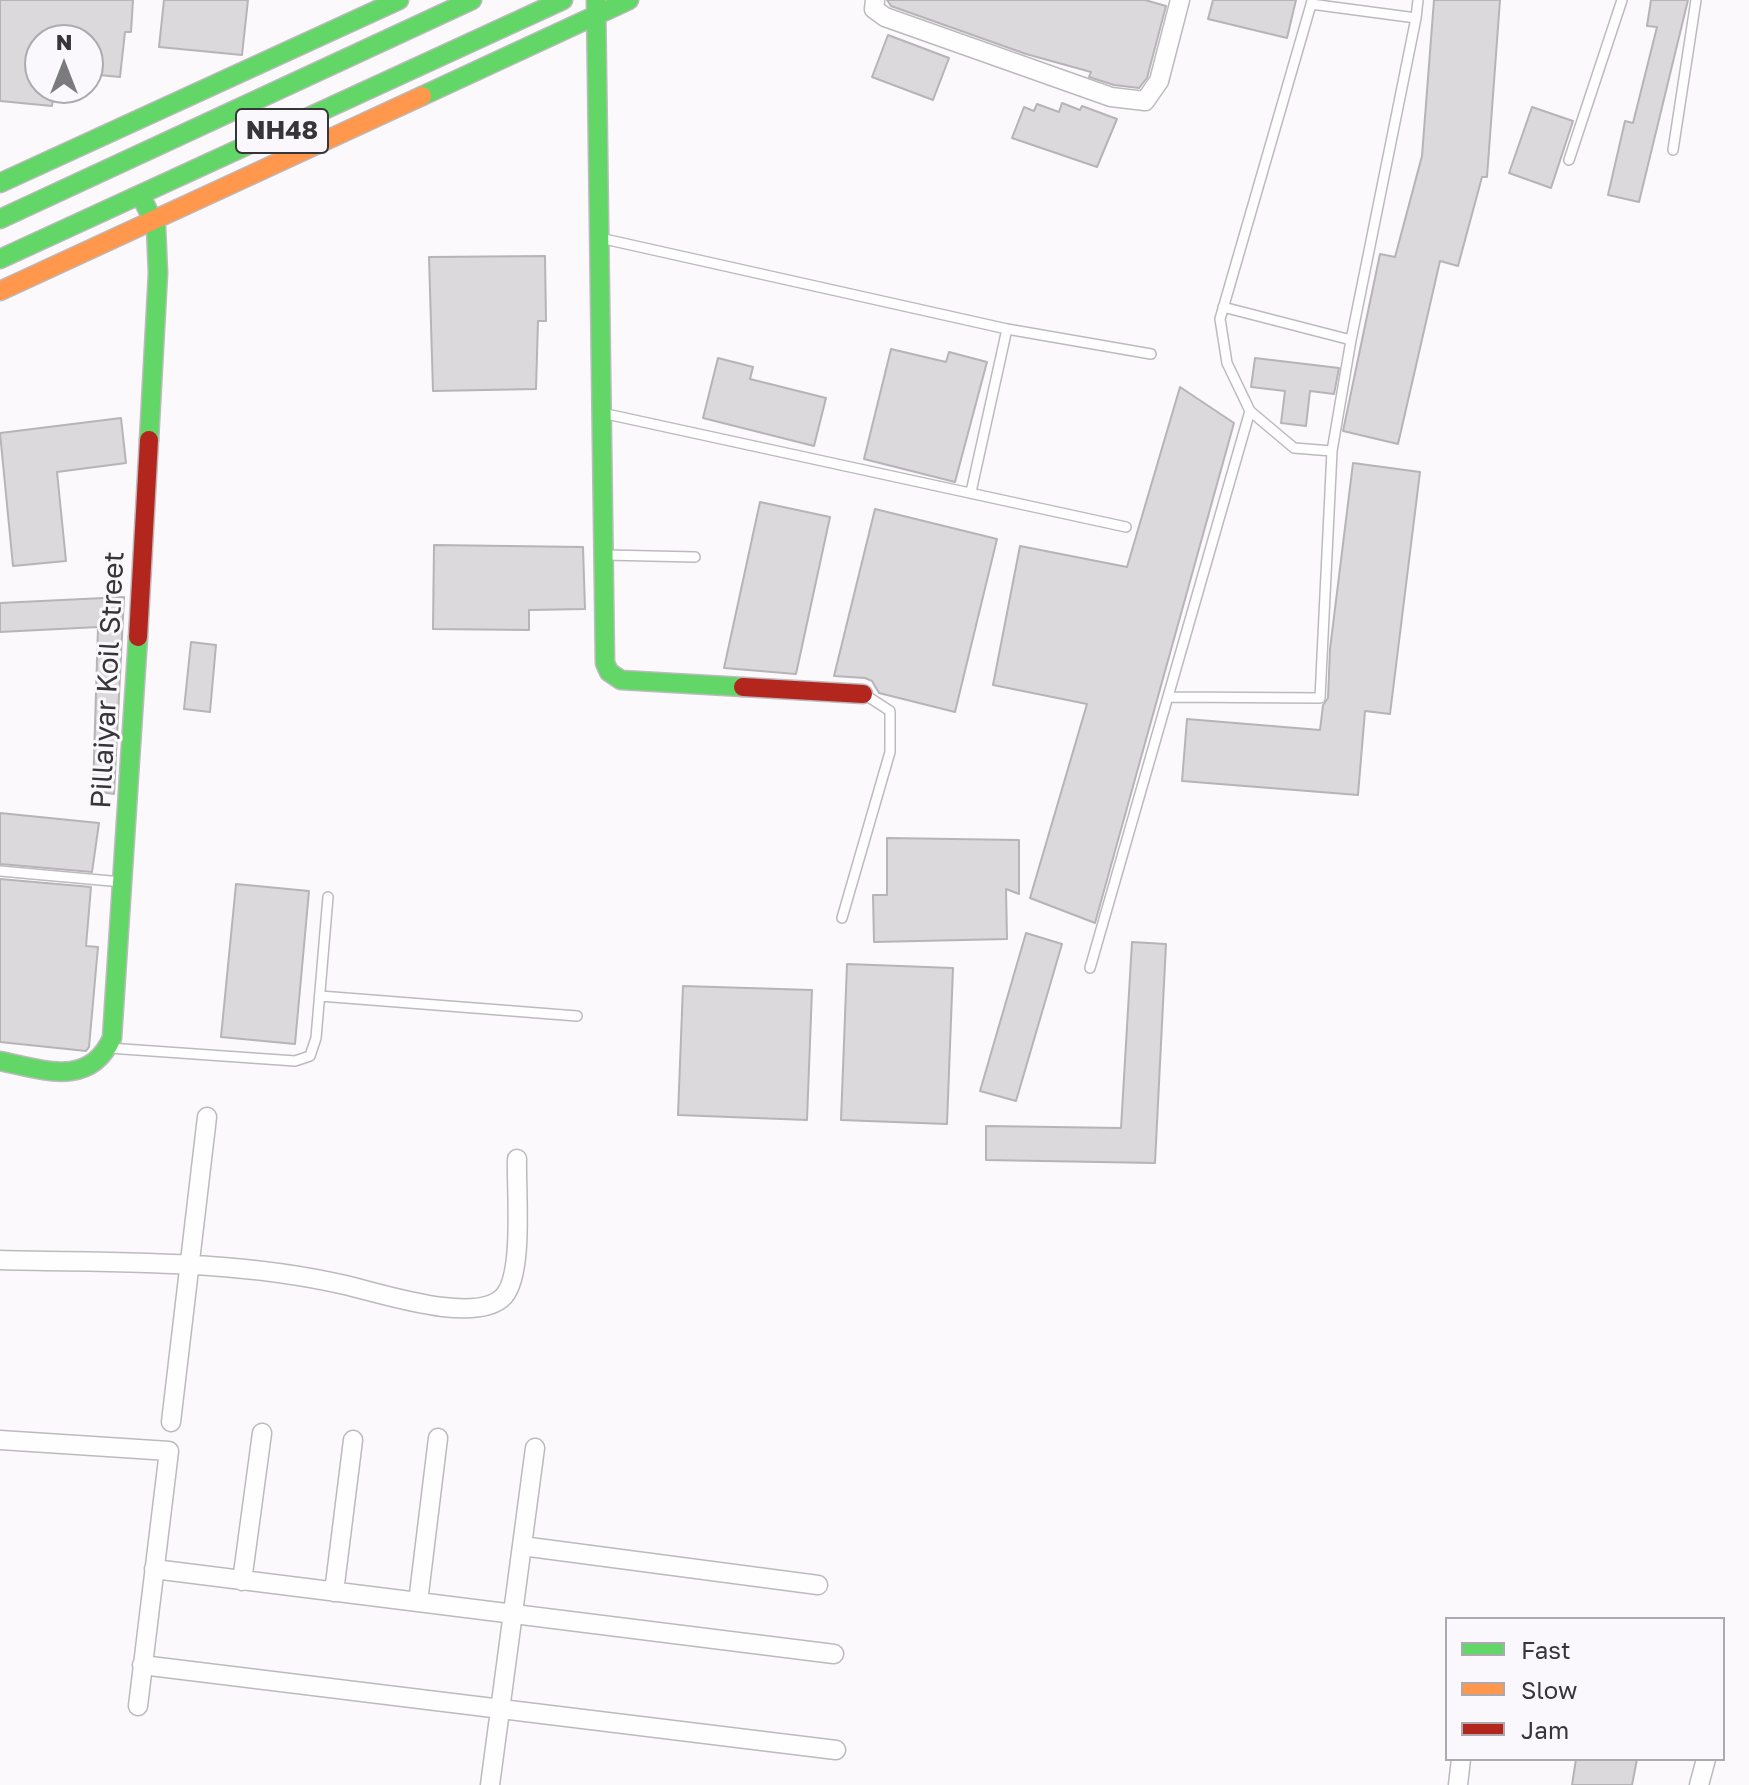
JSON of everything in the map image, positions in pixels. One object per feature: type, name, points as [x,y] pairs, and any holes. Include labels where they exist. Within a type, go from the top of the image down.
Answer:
[{"type":"main road","points":[[0,183],[399,0]]},
{"type":"main road","name":"NH48","points":[[0,219],[472,0]]},
{"type":"main road","name":"NH48","points":[[0,259],[563,0]]},
{"type":"main road","points":[[0,291],[597,8],[629,0]]},
{"type":"main road","points":[[597,8],[599,412],[605,663],[609,672],[621,680],[863,694]]},
{"type":"main road","name":"Pillaiyar Koil Street","points":[[109,1048],[125,882],[154,375],[158,253],[153,220],[141,196]]},
{"type":"main road","points":[[0,1061],[83,1071],[98,1065],[109,1048]]},
{"type":"street","points":[[875,0],[874,9],[885,17],[1111,97],[1145,101],[1159,81],[1180,0]]},
{"type":"street","points":[[171,1422],[207,1117]]},
{"type":"street","points":[[0,1260],[294,1273],[436,1306],[477,1309],[503,1298],[514,1277],[517,1159]]},
{"type":"street","points":[[242,1581],[262,1433]]},
{"type":"street","points":[[418,1602],[438,1438]]},
{"type":"street","points":[[0,1440],[169,1451],[138,1706]]},
{"type":"street","points":[[334,1592],[353,1440]]},
{"type":"street","points":[[490,1785],[535,1448]]},
{"type":"street","points":[[522,1546],[818,1585]]},
{"type":"street","points":[[154,1569],[834,1654]]},
{"type":"street","points":[[142,1665],[836,1750]]},
{"type":"street","points":[[1458,1785],[1461,1761]]},
{"type":"street","points":[[1699,1785],[1705,1761]]},
{"type":"lane","points":[[1168,697],[1320,698],[1332,451],[1418,0]]},
{"type":"lane","points":[[1569,160],[1622,0]]},
{"type":"lane","points":[[1673,150],[1696,0]]},
{"type":"lane","points":[[1332,451],[1294,448],[1250,411],[1227,363],[1220,319],[1312,2],[1416,18]]},
{"type":"lane","points":[[597,238],[1007,329],[1151,354]]},
{"type":"lane","points":[[1223,307],[1351,340]]},
{"type":"lane","points":[[971,492],[1007,329]]},
{"type":"lane","points":[[1090,968],[1250,411]]},
{"type":"lane","points":[[599,412],[1126,527]]},
{"type":"lane","points":[[602,555],[695,557]]},
{"type":"lane","points":[[842,918],[890,752],[893,728],[890,711],[884,704],[863,694]]},
{"type":"lane","points":[[0,871],[125,882]]},
{"type":"lane","points":[[109,1048],[295,1061],[310,1056],[316,1038],[328,897]]},
{"type":"lane","points":[[320,996],[577,1016]]},
{"type":"building","points":[[0,0],[133,0],[131,32],[125,32],[120,77],[104,76],[104,24],[24,24],[24,103],[0,101]]},
{"type":"building","points":[[164,0],[248,0],[242,55],[159,47]]},
{"type":"building","points":[[887,0],[1145,0],[1166,6],[1147,78],[1139,88],[1114,85],[1089,77],[1091,72],[1026,54],[891,6]]},
{"type":"building","points":[[1213,0],[1296,0],[1287,38],[1208,19]]},
{"type":"building","points":[[1434,0],[1500,0],[1487,177],[1482,177],[1458,266],[1440,261],[1398,444],[1343,431],[1380,254],[1395,257],[1422,156]]},
{"type":"building","points":[[1651,0],[1688,0],[1639,202],[1608,195],[1625,121],[1633,123],[1657,27],[1647,26]]},
{"type":"building","points":[[888,35],[949,58],[933,100],[872,77]]},
{"type":"building","points":[[1062,103],[1080,110],[1082,106],[1117,119],[1097,167],[1012,138],[1024,107],[1034,111],[1037,104],[1059,112]]},
{"type":"building","points":[[1532,107],[1573,121],[1551,188],[1509,173]]},
{"type":"building","points":[[545,256],[546,321],[538,321],[536,389],[433,391],[429,257]]},
{"type":"building","points":[[891,349],[946,362],[949,352],[987,362],[955,482],[864,459]]},
{"type":"building","points":[[718,358],[753,367],[750,379],[826,398],[814,446],[703,418]]},
{"type":"building","points":[[1255,358],[1339,368],[1334,394],[1310,391],[1306,426],[1281,423],[1285,391],[1251,387]]},
{"type":"building","points":[[1180,387],[1234,423],[1095,923],[1030,898],[1087,704],[993,685],[1020,546],[1127,567]]},
{"type":"building","points":[[121,418],[126,463],[57,472],[66,561],[13,566],[0,433]]},
{"type":"building","points":[[1353,463],[1420,472],[1390,714],[1365,711],[1358,795],[1182,781],[1187,719],[1320,730],[1323,705],[1328,698],[1330,649]]},
{"type":"building","points":[[760,502],[830,517],[796,674],[724,668]]},
{"type":"building","points":[[875,509],[997,539],[955,712],[879,693],[872,681],[865,678],[834,676]]},
{"type":"building","points":[[434,545],[583,547],[585,609],[529,610],[529,630],[433,629]]},
{"type":"building","points":[[124,597],[114,794],[93,791],[98,627],[0,632],[0,603]]},
{"type":"building","points":[[191,642],[216,645],[210,712],[184,709]]},
{"type":"building","points":[[0,813],[99,823],[92,872],[0,864]]},
{"type":"building","points":[[887,838],[1019,840],[1019,894],[1006,889],[1007,939],[874,942],[873,895],[887,895]]},
{"type":"building","points":[[0,879],[91,887],[86,946],[98,947],[89,1047],[86,1051],[0,1042]]},
{"type":"building","points":[[236,884],[309,891],[295,1044],[221,1037]]},
{"type":"building","points":[[1026,933],[1062,944],[1016,1101],[980,1091]]},
{"type":"building","points":[[1132,942],[1166,944],[1155,1163],[986,1160],[986,1126],[1121,1128]]},
{"type":"building","points":[[847,964],[953,968],[947,1124],[841,1120]]},
{"type":"building","points":[[683,986],[812,990],[807,1120],[678,1115]]},
{"type":"building","points":[[1576,1761],[1637,1761],[1632,1785],[1572,1785]]},
{"type":"traffic: fast","points":[[0,183],[399,0]]},
{"type":"traffic: fast","points":[[0,219],[472,0]]},
{"type":"traffic: fast","points":[[0,259],[563,0]]},
{"type":"traffic: fast","points":[[596,0],[605,663],[609,672],[621,680],[743,687]]},
{"type":"traffic: fast","points":[[422,96],[629,0]]},
{"type":"traffic: fast","points":[[141,196],[156,227],[158,273],[149,440]]},
{"type":"traffic: fast","points":[[0,1061],[49,1071],[78,1070],[103,1054],[112,1038],[138,637]]},
{"type":"traffic: slow","points":[[0,291],[422,96]]},
{"type":"traffic: jam","points":[[138,637],[149,440]]},
{"type":"traffic: jam","points":[[743,687],[863,694]]}]
